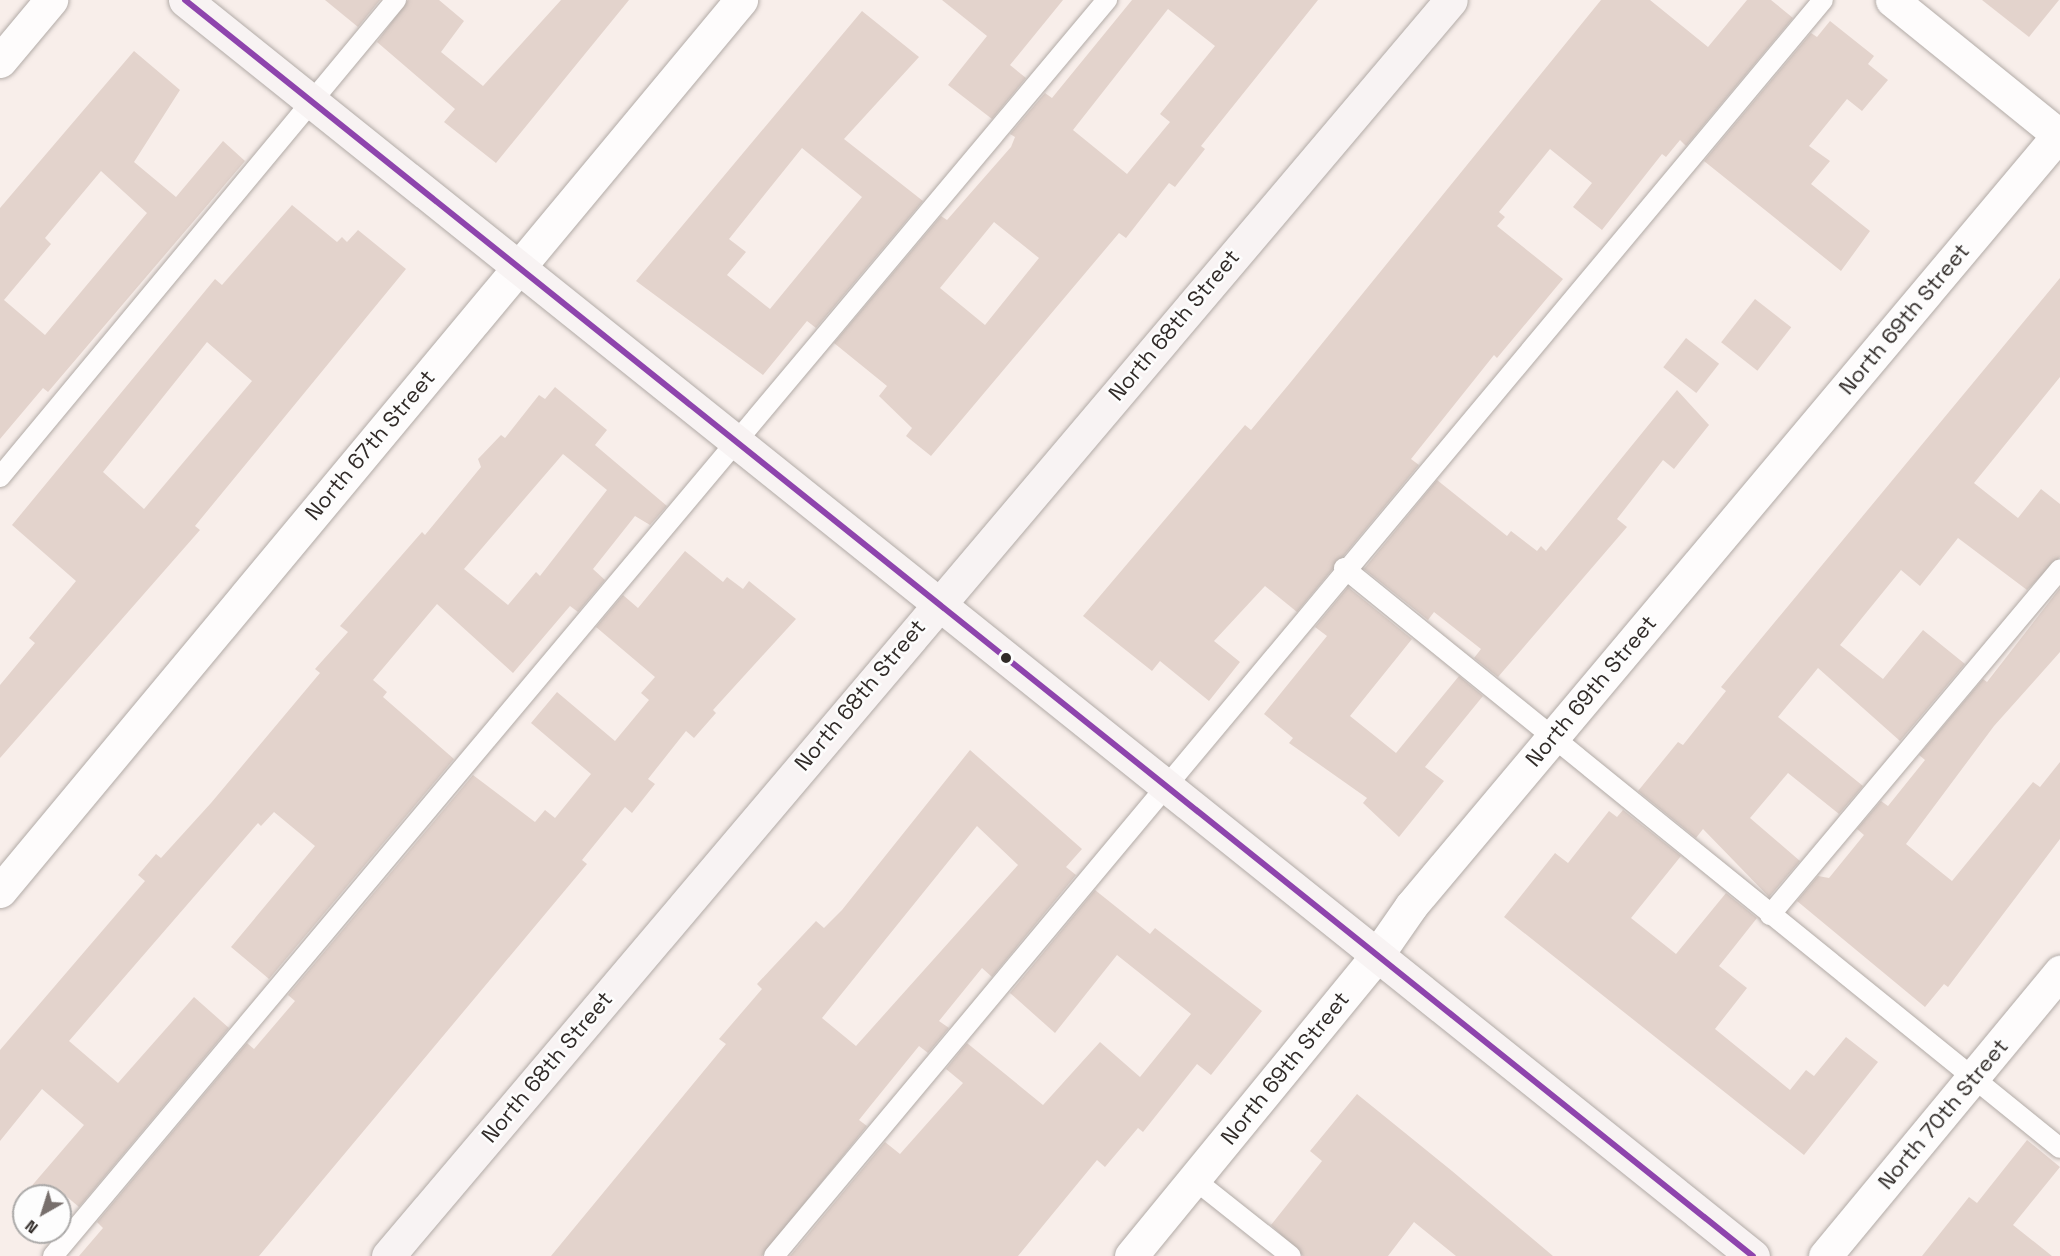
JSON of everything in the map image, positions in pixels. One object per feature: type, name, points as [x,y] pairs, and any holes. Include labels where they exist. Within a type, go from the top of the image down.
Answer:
[{"type":"street","points":[[0,61],[51,0]]},
{"type":"street","points":[[185,0],[939,600],[1753,1256]]},
{"type":"street","name":"North 67th Street","points":[[0,891],[741,0]]},
{"type":"street","name":"North 68th Street","points":[[388,1256],[939,600],[1451,0]]},
{"type":"street","points":[[1892,0],[2060,135]]},
{"type":"street","name":"North 69th Street","points":[[1131,1256],[1377,955],[1411,906],[2060,135]]},
{"type":"street","name":"North 70th Street","points":[[1825,1256],[2060,972]]},
{"type":"lane","points":[[0,477],[396,0]]},
{"type":"lane","points":[[53,1256],[1107,0]]},
{"type":"lane","points":[[774,1256],[1344,568],[1823,0]]},
{"type":"lane","points":[[1344,568],[1550,740],[2060,1148]]},
{"type":"lane","points":[[1770,915],[2060,569]]},
{"type":"lane","points":[[1195,1180],[1291,1256]]},
{"type":"building","points":[[325,0],[380,0],[358,27]]},
{"type":"building","points":[[408,0],[439,0],[464,21],[441,52],[483,86],[561,0],[629,0],[496,163],[444,122],[455,109],[377,42]]},
{"type":"building","points":[[942,0],[1063,0],[1010,65],[1026,78],[992,119],[948,85],[987,36]]},
{"type":"building","points":[[1132,0],[1318,0],[1201,146],[1205,149],[1175,187],[1169,183],[1126,238],[1119,233],[931,456],[906,436],[912,428],[879,396],[887,386],[834,343],[941,216],[947,220],[1011,147],[1015,137],[1010,134],[1045,93],[1052,98]],"holes":[[[1168,9],[1215,46],[1160,114],[1170,122],[1127,174],[1073,130]],[[994,222],[1039,258],[985,325],[940,288]]]},
{"type":"building","points":[[1601,0],[1650,0],[1708,47],[1747,0],[1771,0],[1793,18],[1686,146],[1680,140],[1666,157],[1662,154],[1602,230],[1573,207],[1592,183],[1550,149],[1499,212],[1505,217],[1497,226],[1563,279],[1497,358],[1494,355],[1411,459],[1419,465],[1297,612],[1265,586],[1214,641],[1240,662],[1209,701],[1160,661],[1152,671],[1083,616],[1245,425],[1251,430]]},
{"type":"building","points":[[1982,0],[2059,0],[2029,37]]},
{"type":"building","points":[[862,11],[919,57],[844,139],[923,201],[816,328],[807,321],[763,375],[636,281]],"holes":[[[802,148],[862,197],[770,309],[727,275],[746,252],[729,239]]]},
{"type":"building","points":[[1830,21],[1874,56],[1868,64],[1888,80],[1862,111],[1847,99],[1809,146],[1830,161],[1811,184],[1870,231],[1841,271],[1704,161],[1811,33],[1817,37]]},
{"type":"building","points":[[134,51],[180,90],[134,162],[176,197],[223,141],[245,161],[48,392],[43,388],[0,439],[0,208]],"holes":[[[101,171],[147,213],[45,335],[4,300],[51,244],[45,238]]]},
{"type":"building","points":[[292,205],[337,242],[342,237],[347,242],[358,230],[406,269],[195,526],[200,530],[0,758],[0,685],[35,643],[29,638],[76,581],[12,525],[215,279],[222,285]],"holes":[[[207,342],[252,381],[144,509],[103,472]]]},
{"type":"building","points":[[2060,278],[2060,377],[1974,483],[2018,518],[2041,489],[2060,504],[2060,557],[2027,590],[1958,538],[1920,586],[1901,570],[1840,645],[1883,679],[1923,630],[1965,664],[1900,741],[1818,668],[1778,717],[1863,786],[1839,814],[1788,773],[1750,818],[1800,861],[1769,897],[1703,829],[1696,838],[1638,791],[1678,742],[1683,745],[1726,691],[1721,687]]},
{"type":"building","points":[[1755,299],[1791,327],[1757,371],[1721,342]]},
{"type":"building","points":[[1686,338],[1719,364],[1696,393],[1663,367]]},
{"type":"building","points":[[555,387],[607,430],[595,445],[667,506],[650,525],[635,516],[593,569],[605,580],[578,612],[570,606],[513,673],[437,604],[373,680],[387,692],[383,697],[454,759],[269,979],[231,947],[315,846],[274,812],[261,826],[258,823],[69,1041],[118,1083],[194,997],[229,1028],[79,1207],[72,1201],[72,1184],[33,1184],[84,1125],[42,1089],[0,1141],[0,1050],[145,881],[138,875],[156,854],[161,858],[211,803],[320,673],[315,669],[348,632],[340,626],[422,532],[425,535],[481,467],[478,459],[501,435],[505,438],[539,395],[545,399]],"holes":[[[563,454],[607,490],[540,576],[536,572],[508,605],[464,569]]]},
{"type":"building","points":[[1677,390],[1709,425],[1674,469],[1663,460],[1617,519],[1627,527],[1498,677],[1474,658],[1481,649],[1434,612],[1428,620],[1364,569],[1437,480],[1507,536],[1511,531],[1537,551],[1541,546],[1546,551]]},
{"type":"building","points":[[685,551],[723,582],[727,577],[743,589],[749,581],[796,619],[713,710],[716,713],[694,738],[686,731],[648,779],[655,784],[632,813],[625,807],[582,860],[587,864],[259,1256],[79,1256],[103,1228],[97,1222],[247,1043],[254,1049],[295,1001],[288,995],[473,775],[535,822],[545,810],[555,818],[591,774],[531,723],[557,692],[615,741],[649,700],[641,693],[655,677],[596,627],[623,595],[638,608]]},
{"type":"building","points":[[1348,587],[1412,639],[1350,716],[1396,753],[1459,676],[1483,696],[1425,767],[1444,781],[1399,837],[1363,803],[1367,798],[1289,743],[1293,738],[1264,714],[1327,636],[1315,627]]},
{"type":"building","points":[[2060,588],[2060,652],[1994,726],[1906,844],[1952,881],[2033,782],[2040,787],[2060,762],[2060,839],[1948,987],[1944,984],[1925,1007],[1797,901],[1818,876],[1829,878],[1864,835],[1857,829],[1881,801],[1888,806],[1925,760],[1919,755],[1983,679],[1987,682]]},
{"type":"building","points":[[970,750],[1082,849],[1066,867],[1076,875],[992,977],[982,968],[939,1021],[949,1028],[928,1053],[919,1046],[859,1120],[867,1126],[762,1256],[551,1256],[726,1044],[719,1039],[762,989],[757,984],[816,921],[824,928],[842,910]],"holes":[[[977,826],[1018,865],[856,1046],[822,1018]]]},
{"type":"building","points":[[1623,810],[1681,856],[1631,918],[1676,954],[1726,893],[1757,918],[1719,966],[1747,988],[1715,1029],[1790,1090],[1806,1070],[1814,1076],[1846,1037],[1878,1062],[1804,1155],[1504,917],[1555,853],[1568,863],[1609,811],[1617,817]]},
{"type":"building","points":[[1095,890],[1150,934],[1155,928],[1262,1011],[1211,1075],[1197,1064],[1143,1132],[1138,1128],[1105,1167],[1097,1160],[1018,1256],[790,1256],[885,1142],[900,1154],[963,1083],[946,1069],[967,1043],[1043,1105],[1100,1042],[1140,1077],[1191,1014],[1117,955],[1055,1033],[1010,993]]},
{"type":"building","points":[[1357,1094],[1553,1256],[1456,1256],[1414,1222],[1388,1256],[1303,1256],[1271,1225],[1322,1161],[1310,1151]]},
{"type":"building","points":[[2027,1140],[2060,1167],[2013,1225],[2052,1256],[1922,1256],[1969,1197],[1977,1203]]},
{"type":"transit line","points":[[185,0],[1753,1256]]}]
